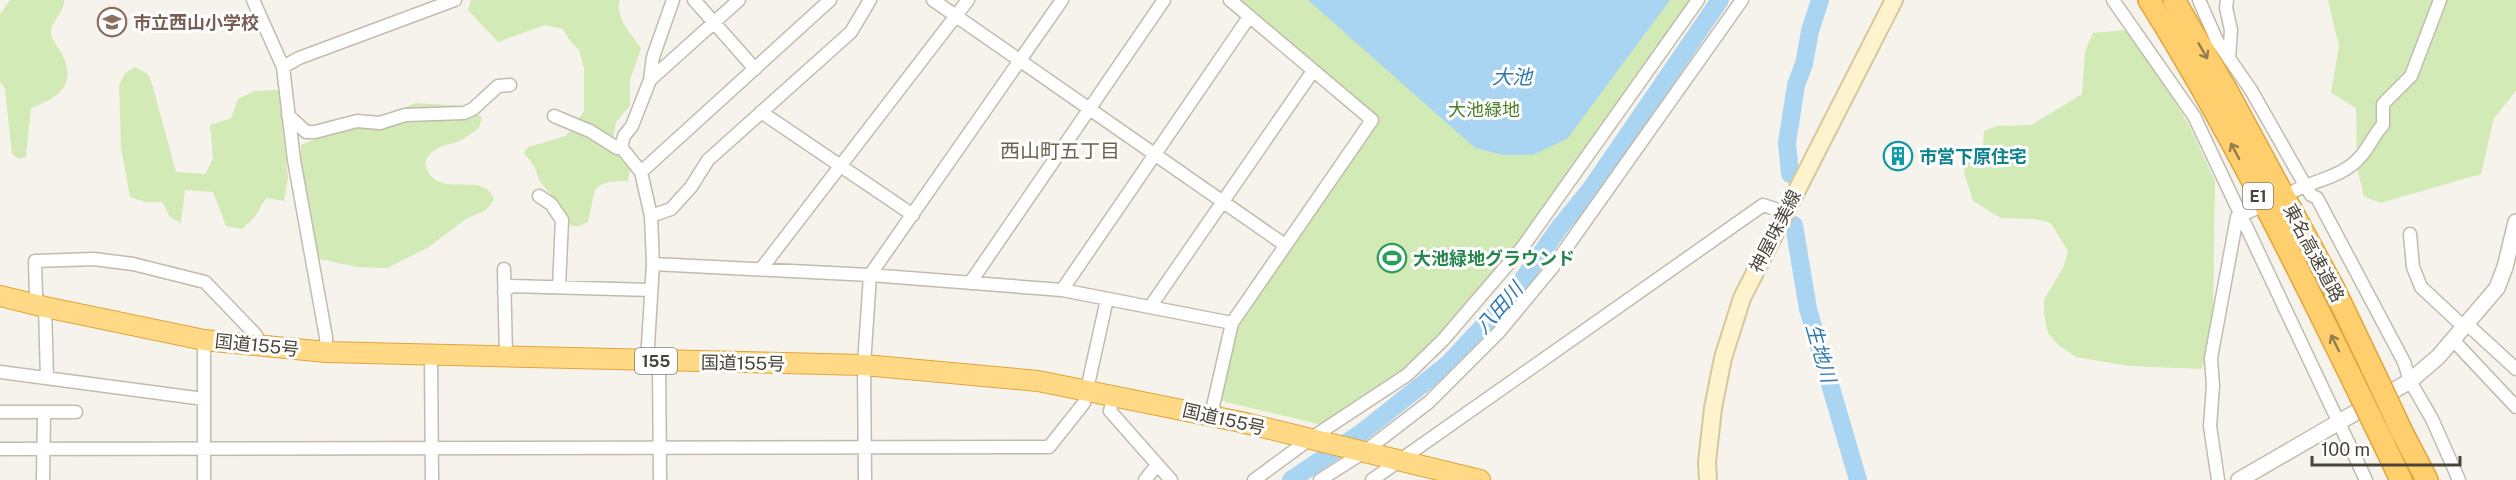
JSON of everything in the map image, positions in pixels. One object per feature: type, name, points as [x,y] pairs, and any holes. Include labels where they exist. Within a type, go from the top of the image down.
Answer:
[{"type":"highway","name":"東名高速道路","points":[[2149,0],[2218,120],[2313,299],[2401,480]]},
{"type":"highway","name":"東名高速道路","points":[[2174,0],[2227,91],[2334,289],[2427,480]]},
{"type":"highway","name":"国道155号","points":[[0,296],[204,340],[326,352],[864,365],[978,374],[1088,390],[1211,415],[1398,461],[1427,474],[1480,480]]},
{"type":"main road","name":"神屋味美線","points":[[1708,480],[1707,462],[1712,419],[1723,358],[1742,298],[1894,0]]},
{"type":"street","points":[[253,0],[283,67],[294,160],[326,337],[326,352]]},
{"type":"street","points":[[283,67],[299,58],[454,0]]},
{"type":"street","points":[[621,147],[650,80],[653,57],[673,0]]},
{"type":"street","points":[[694,0],[755,69]]},
{"type":"street","points":[[650,80],[740,0]]},
{"type":"street","points":[[641,172],[830,0]]},
{"type":"street","points":[[651,216],[671,209],[691,187],[708,160],[851,32],[870,0]]},
{"type":"street","points":[[933,0],[1285,245]]},
{"type":"street","points":[[761,269],[968,0]]},
{"type":"street","points":[[865,480],[864,365],[870,275],[1062,0]]},
{"type":"street","points":[[970,283],[1164,0]]},
{"type":"street","points":[[1211,415],[1232,323],[1372,120],[1230,0]]},
{"type":"street","points":[[1254,480],[1310,439],[1407,375],[1443,340],[1522,248],[1698,0]]},
{"type":"street","points":[[1320,480],[1364,452],[1430,402],[1499,332],[1552,268],[1742,0]]},
{"type":"street","points":[[2113,0],[2194,116],[2366,480]]},
{"type":"street","points":[[2199,0],[2217,41],[2251,90],[2300,188],[2317,198],[2404,362],[2410,381],[2432,419],[2459,480]]},
{"type":"street","points":[[2227,0],[2226,8],[2231,30],[2229,60]]},
{"type":"street","points":[[2300,188],[2346,168],[2362,155],[2375,133],[2383,125],[2384,104],[2411,76],[2440,0]]},
{"type":"street","points":[[1062,290],[1250,17]]},
{"type":"street","points":[[1150,307],[1313,71]]},
{"type":"street","points":[[288,115],[306,132],[315,132],[357,121],[380,123],[405,115],[454,115],[473,109],[498,86],[510,85]]},
{"type":"street","points":[[761,112],[913,214]]},
{"type":"street","points":[[554,116],[590,131],[617,148],[621,147]]},
{"type":"street","points":[[621,147],[641,172],[651,216],[653,361],[660,447],[660,480]]},
{"type":"street","points":[[539,196],[551,204],[562,220],[559,287]]},
{"type":"street","points":[[1372,480],[1763,205],[1784,212]]},
{"type":"street","points":[[2218,480],[2210,426],[2213,386],[2211,358],[2237,217],[2255,209]]},
{"type":"street","points":[[2239,480],[2410,381],[2454,341],[2497,288],[2505,267],[2516,222]]},
{"type":"street","points":[[2410,234],[2413,267],[2421,287],[2516,369]]},
{"type":"street","points":[[47,378],[40,306],[36,295],[35,261],[94,260],[133,264],[205,282],[256,335],[260,346]]},
{"type":"street","points":[[653,264],[870,275],[1062,290],[1232,323]]},
{"type":"street","points":[[504,269],[506,358]]},
{"type":"street","points":[[504,292],[511,286],[651,290]]},
{"type":"street","points":[[0,448],[1049,447],[1084,403],[1107,299]]},
{"type":"street","points":[[204,340],[204,480]]},
{"type":"street","points":[[2454,341],[2516,407]]},
{"type":"street","points":[[431,356],[432,480]]},
{"type":"street","points":[[0,372],[204,399]]},
{"type":"street","points":[[1114,395],[1110,411],[1171,480]]},
{"type":"street","points":[[0,412],[76,412]]},
{"type":"street","points":[[43,480],[44,412]]},
{"type":"street","points":[[1145,480],[1157,465]]},
{"type":"green space","points":[[10,0],[64,0],[62,10],[52,26],[51,34],[66,65],[68,75],[66,83],[49,100],[31,108],[26,157],[19,159],[12,154],[5,89],[0,82],[0,14]]},
{"type":"green space","points":[[471,0],[620,0],[619,13],[641,48],[630,80],[630,106],[616,122],[611,148],[630,170],[628,181],[605,183],[599,186],[594,196],[588,222],[580,226],[571,226],[556,201],[540,182],[534,166],[524,153],[528,147],[566,136],[584,111],[584,68],[579,50],[563,29],[545,25],[498,42],[468,10]]},
{"type":"green space","name":"大池緑地","points":[[1238,0],[1690,0],[1522,243],[1441,338],[1405,373],[1327,426],[1218,400],[1231,340],[1241,318],[1378,120]]},
{"type":"green space","points":[[2328,0],[2516,0],[2516,91],[2494,118],[2481,174],[2380,203],[2364,196],[2357,168],[2356,108],[2331,93],[2339,46]]},
{"type":"green space","points":[[2124,30],[2139,42],[2189,125],[2215,181],[2213,322],[2209,356],[2201,369],[2129,366],[2076,357],[2058,345],[2048,333],[2044,299],[2063,268],[2068,251],[2051,223],[2035,219],[2001,218],[1973,201],[1964,172],[1967,157],[1983,147],[1984,131],[1997,126],[2031,125],[2082,94],[2085,51],[2093,33]]},
{"type":"green space","points":[[135,67],[148,74],[152,84],[176,172],[205,174],[213,159],[210,125],[231,118],[238,99],[255,91],[279,90],[288,178],[284,201],[266,198],[254,218],[242,229],[226,226],[213,192],[185,190],[181,223],[170,217],[162,202],[146,202],[130,197],[121,147],[119,85],[125,73]]},
{"type":"green space","points":[[415,103],[466,106],[482,117],[479,128],[462,140],[434,150],[425,163],[430,175],[438,181],[483,187],[490,192],[494,200],[486,210],[466,219],[427,248],[387,268],[357,267],[315,258],[301,188],[301,145],[343,128],[384,117]]},
{"type":"water","name":"大池","points":[[1308,0],[1670,0],[1567,139],[1532,155],[1503,155],[1475,148]]},
{"type":"waterway","name":"八田川","points":[[1291,480],[1361,433],[1448,364],[1512,295],[1559,228],[1590,190],[1720,0]]},
{"type":"waterway","name":"生地川","points":[[1790,174],[1787,143],[1796,85],[1804,64],[1810,31],[1820,0]]},
{"type":"waterway","name":"生地川","points":[[1794,225],[1808,309],[1858,480]]},
{"type":"place","name":"市立西山小学校","points":[[112,22]]},
{"type":"place","name":"市営下原住宅","points":[[1898,156]]},
{"type":"place","name":"大池緑地グラウンド","points":[[1392,258]]},
{"type":"district","name":"西山町五丁目","points":[[1060,151]]}]
